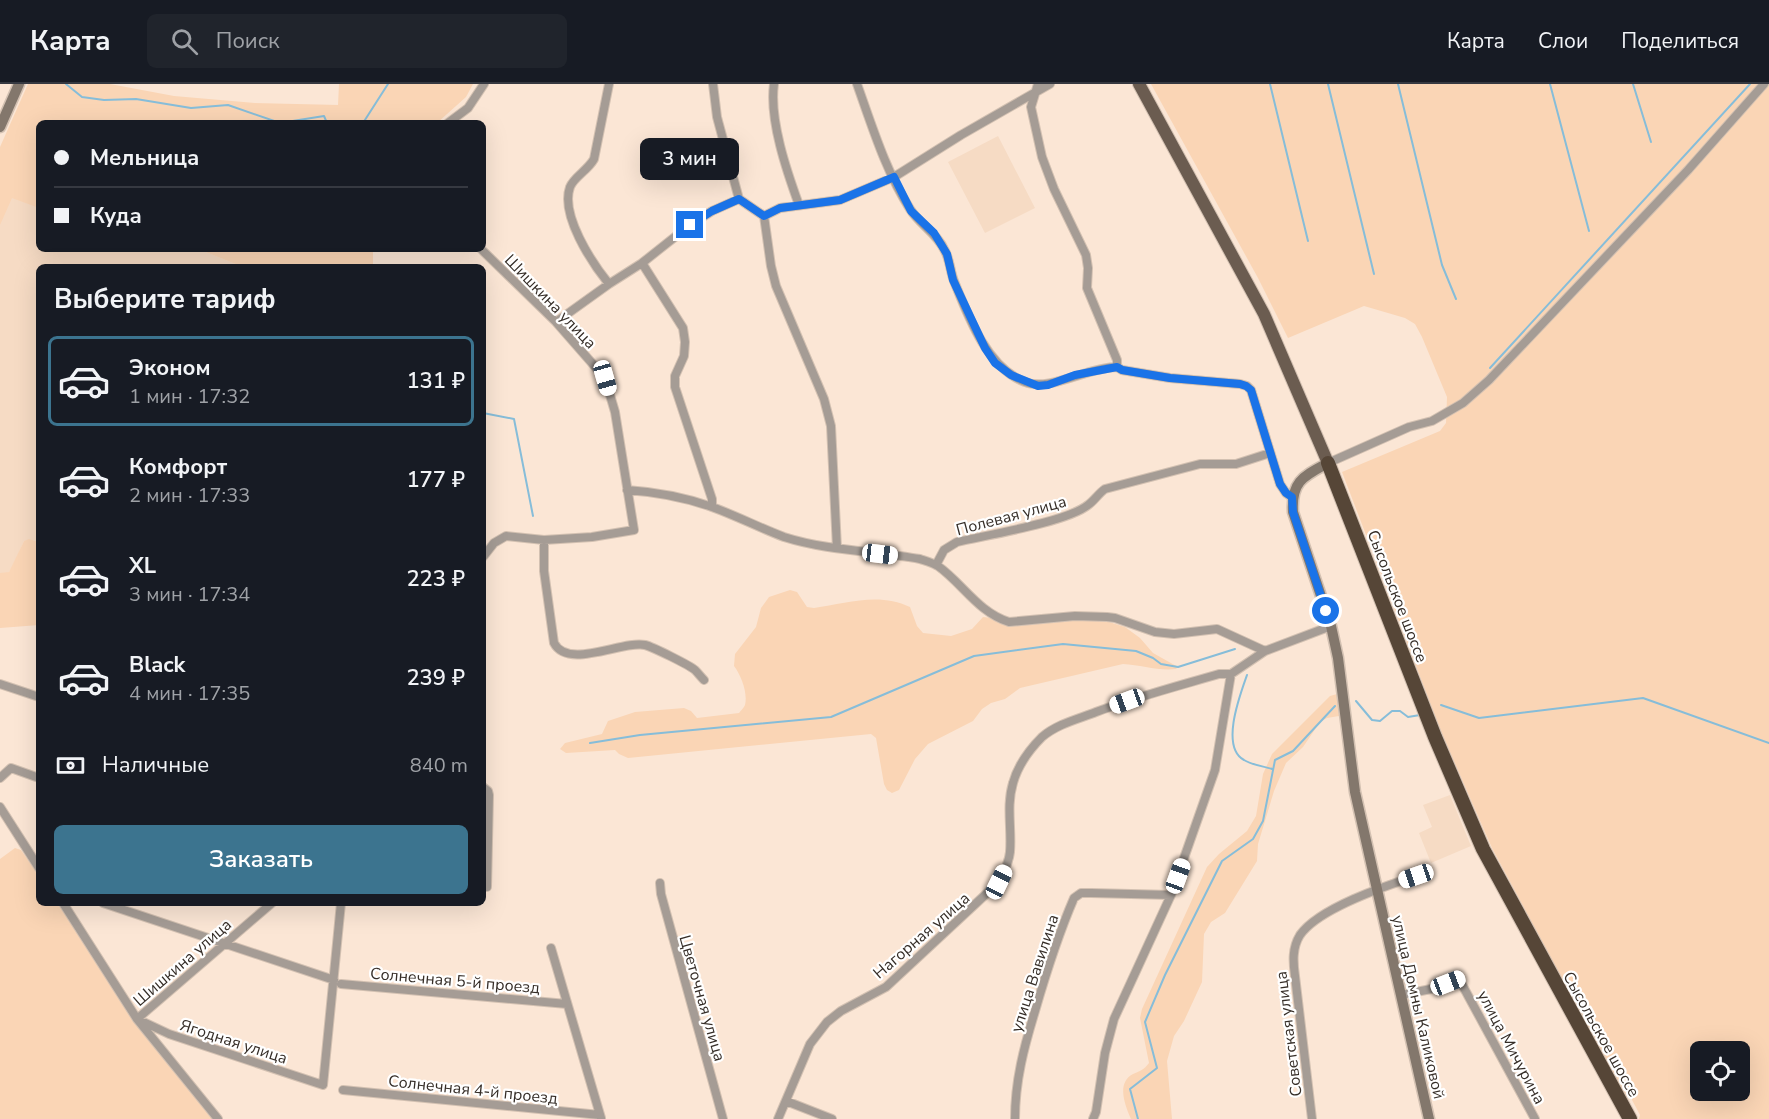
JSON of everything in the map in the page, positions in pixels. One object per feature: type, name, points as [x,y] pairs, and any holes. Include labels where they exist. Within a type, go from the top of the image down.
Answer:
[{"type":"highway","name":"Сысольское шоссе","points":[[1328,463],[1435,737],[1483,849],[1630,1119]]},
{"type":"main road","points":[[0,127],[19,84]]},
{"type":"main road","name":"Сысольское шоссе","points":[[1139,84],[1264,314],[1328,463]]},
{"type":"main road","points":[[1292,497],[1298,483],[1305,476],[1328,463]]},
{"type":"main road","name":"улица Домны Каликовой","points":[[1292,497],[1293,512],[1330,626],[1341,676],[1355,792],[1429,1119]]},
{"type":"street","points":[[452,120],[468,108],[484,84]]},
{"type":"street","points":[[609,84],[594,159],[589,168],[571,186],[568,198],[572,219],[582,243],[594,265],[609,284]]},
{"type":"street","points":[[713,84],[717,117],[739,199],[764,216],[776,286],[824,399],[831,426],[837,548]]},
{"type":"street","points":[[774,84],[776,124],[786,170],[799,205]]},
{"type":"street","points":[[857,84],[894,177],[911,211],[934,233],[944,248],[953,280],[985,348],[995,363],[1011,375],[1038,386],[1048,385],[1075,375],[1117,367],[1122,370],[1170,378],[1246,386],[1251,390],[1280,484],[1292,497]]},
{"type":"street","points":[[1038,84],[1031,107],[1042,157],[1054,189],[1086,255],[1087,288],[1117,360],[1117,367]]},
{"type":"street","points":[[764,216],[780,208],[840,200],[894,177],[1050,84]]},
{"type":"street","points":[[1328,463],[1409,427],[1432,422],[1462,403],[1489,380],[1688,170],[1764,84]]},
{"type":"street","points":[[556,322],[642,263],[690,225],[712,211],[739,199]]},
{"type":"street","name":"Шишкина улица","points":[[484,252],[556,322],[605,378],[615,412],[634,530],[592,537],[544,540],[506,536],[494,543],[486,553]]},
{"type":"street","points":[[642,263],[683,328],[684,356],[675,376],[675,387],[712,499],[712,507]]},
{"type":"street","name":"Полевая улица","points":[[936,565],[944,550],[957,542],[1066,515],[1090,504],[1092,499],[1105,489],[1200,464],[1236,464],[1270,453]]},
{"type":"street","points":[[627,490],[656,492],[712,507],[784,537],[837,548],[911,558],[936,565],[980,606],[1009,622],[1075,616],[1107,617],[1155,632],[1174,634],[1217,629],[1265,651]]},
{"type":"street","points":[[544,540],[544,571],[554,643],[557,649],[565,655],[644,645],[693,669],[704,680]]},
{"type":"street","name":"Нагорная улица","points":[[778,1119],[810,1044],[827,1022],[841,1011],[886,987],[999,882],[1007,866],[1010,851],[1009,805],[1012,785],[1017,769],[1029,751],[1044,736],[1064,724],[1127,701],[1219,674],[1231,674],[1265,651],[1330,626]]},
{"type":"street","points":[[1093,1119],[1114,1018],[1172,895],[1215,770],[1231,674]]},
{"type":"street","points":[[0,684],[36,697]]},
{"type":"street","points":[[0,778],[11,768],[36,777]]},
{"type":"street","points":[[486,791],[489,795],[487,886]]},
{"type":"street","points":[[0,807],[36,863]]},
{"type":"street","name":"Советская улица","points":[[1312,1119],[1294,950],[1301,935],[1312,922],[1377,889],[1416,876]]},
{"type":"street","name":"Цветочная улица","points":[[660,883],[664,906],[723,1119]]},
{"type":"street","name":"улица Вавилина","points":[[1014,1119],[1020,1062],[1049,962],[1076,895],[1091,893],[1172,895]]},
{"type":"street","points":[[65,906],[137,1019],[218,1119]]},
{"type":"street","name":"Солнечная 5-й проезд","points":[[112,906],[337,982],[567,1004]]},
{"type":"street","name":"Шишкина улица","points":[[137,1019],[268,906]]},
{"type":"street","points":[[337,982],[341,906]]},
{"type":"street","points":[[551,948],[600,1117]]},
{"type":"street","name":"улица Мичурина","points":[[1401,995],[1436,988],[1459,979],[1535,1119]]},
{"type":"street","name":"Ягодная улица","points":[[137,1019],[169,1034],[323,1085],[337,982]]},
{"type":"street","name":"Солнечная 4-й проезд","points":[[343,1090],[600,1117]]},
{"type":"street","points":[[786,1101],[831,1119]]},
{"type":"shaded area","points":[[28,84],[110,84],[174,96],[255,103],[338,105],[339,84],[473,84],[466,97],[440,120],[36,120],[36,207],[12,198],[0,225],[0,147]]},
{"type":"shaded area","points":[[1151,84],[1769,84],[1769,1119],[1639,1119],[1640,1115],[1631,1098],[1624,1095],[1492,848],[1442,734],[1342,472],[1440,431],[1446,423],[1447,397],[1415,324],[1405,318],[1364,306],[1288,338],[1258,278]]},
{"type":"shaded area","points":[[998,136],[1035,208],[985,233],[948,162]]},
{"type":"shaded area","points":[[0,171],[36,184],[36,252],[206,252],[236,264],[36,264],[36,541],[24,541],[9,572],[0,573]]},
{"type":"shaded area","points":[[206,252],[373,252],[373,264],[236,264]]},
{"type":"shaded area","points":[[29,539],[36,541],[36,625],[0,628],[0,573],[9,572],[24,541]]},
{"type":"shaded area","points":[[790,590],[797,592],[807,607],[814,608],[875,599],[899,603],[910,607],[917,626],[923,633],[951,636],[972,629],[983,617],[992,618],[1004,625],[1083,619],[1106,621],[1125,627],[1140,638],[1153,653],[1178,667],[1163,669],[1123,664],[1020,688],[1005,699],[991,703],[982,709],[973,721],[928,744],[915,759],[899,790],[892,793],[884,784],[876,738],[871,734],[628,758],[615,750],[566,753],[560,749],[565,743],[602,734],[608,721],[635,712],[684,708],[691,711],[697,718],[739,713],[745,705],[746,695],[734,666],[735,654],[756,627],[761,608],[769,597]]},
{"type":"shaded area","points":[[1337,694],[1339,716],[1320,722],[1303,747],[1286,763],[1274,791],[1258,844],[1257,861],[1225,913],[1211,922],[1204,934],[1202,982],[1184,1021],[1174,1036],[1167,1061],[1172,1119],[1131,1119],[1123,1089],[1128,1078],[1144,1069],[1149,1063],[1140,1018],[1142,1009],[1207,867],[1247,831],[1256,816],[1263,774],[1272,754],[1330,696]]},
{"type":"shaded area","points":[[1450,795],[1471,846],[1431,863],[1419,833],[1432,827],[1423,805]]},
{"type":"shaded area","points":[[15,848],[21,850],[36,872],[36,906],[59,906],[136,1020],[217,1119],[0,1119],[0,859]]},
{"type":"waterway","points":[[66,84],[82,97],[104,100],[136,99],[191,108],[228,105],[271,120]]},
{"type":"waterway","points":[[365,120],[388,84]]},
{"type":"waterway","points":[[1270,84],[1308,241]]},
{"type":"waterway","points":[[1328,84],[1374,274]]},
{"type":"waterway","points":[[1398,84],[1442,265],[1456,299]]},
{"type":"waterway","points":[[1550,84],[1589,231]]},
{"type":"waterway","points":[[1633,84],[1651,142]]},
{"type":"waterway","points":[[1490,368],[1750,84]]},
{"type":"waterway","points":[[299,120],[324,116],[326,120]]},
{"type":"waterway","points":[[486,414],[514,419],[533,516]]},
{"type":"waterway","points":[[590,743],[640,735],[831,717],[974,656],[1063,644],[1136,651],[1161,664],[1178,667],[1235,649]]},
{"type":"waterway","points":[[1247,675],[1234,720],[1233,744],[1237,753],[1244,760],[1272,769]]},
{"type":"waterway","points":[[1441,705],[1479,718],[1643,698],[1769,743]]},
{"type":"waterway","points":[[1356,701],[1372,720],[1380,721],[1392,711],[1400,711],[1408,717],[1420,715]]},
{"type":"waterway","points":[[1138,1119],[1130,1089],[1157,1068],[1145,1022],[1165,975],[1222,861],[1253,839],[1263,821],[1275,760],[1293,751],[1335,706]]},
{"type":"route","points":[[690,225],[712,211],[739,199],[764,216],[780,208],[840,200],[894,177],[911,211],[934,233],[947,254],[953,280],[985,348],[995,363],[1011,375],[1038,386],[1048,385],[1075,375],[1117,367],[1122,370],[1170,378],[1246,386],[1251,390],[1280,484],[1292,497],[1293,512],[1326,611]]}]
